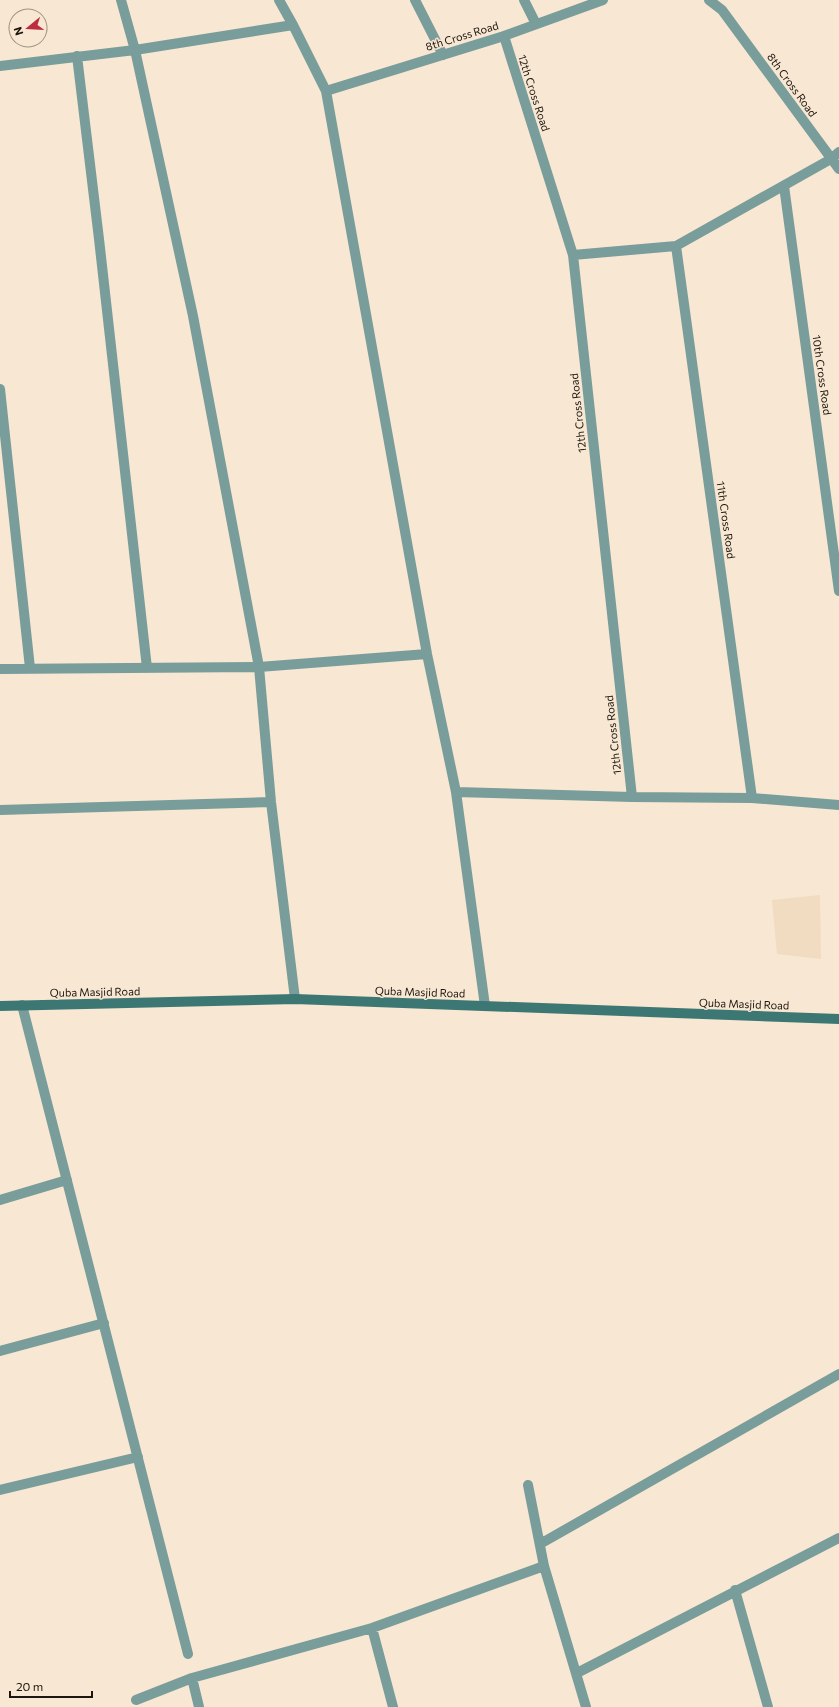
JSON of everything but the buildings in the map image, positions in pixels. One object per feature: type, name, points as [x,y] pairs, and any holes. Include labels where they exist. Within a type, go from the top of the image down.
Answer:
[{"type":"street","points":[[121,0],[135,50],[192,316],[259,667],[271,802],[295,999]]},
{"type":"street","points":[[279,0],[293,24],[326,91],[427,654],[456,792],[485,1006]]},
{"type":"street","points":[[415,0],[443,55]]},
{"type":"street","points":[[524,0],[536,24]]},
{"type":"street","name":"8th Cross Road","points":[[326,91],[504,36],[603,0]]},
{"type":"street","name":"8th Cross Road","points":[[709,0],[722,10],[835,155],[839,169]]},
{"type":"street","points":[[0,66],[135,50],[293,24]]},
{"type":"street","name":"12th Cross Road","points":[[504,36],[573,255],[632,797]]},
{"type":"street","points":[[77,56],[100,239],[147,668]]},
{"type":"street","points":[[573,255],[676,246],[784,186],[835,155]]},
{"type":"street","name":"10th Cross Road","points":[[784,186],[839,591]]},
{"type":"street","name":"11th Cross Road","points":[[676,246],[752,798]]},
{"type":"street","points":[[0,389],[30,668]]},
{"type":"street","points":[[0,669],[259,667],[427,654]]},
{"type":"street","points":[[456,792],[632,797],[752,798],[839,805]]},
{"type":"street","points":[[0,810],[271,802]]},
{"type":"street","name":"Quba Masjid Road","points":[[0,1006],[295,999],[839,1019]]},
{"type":"street","points":[[22,1005],[188,1654]]},
{"type":"street","points":[[0,1200],[67,1180]]},
{"type":"street","points":[[0,1351],[104,1323]]},
{"type":"street","points":[[540,1544],[839,1374]]},
{"type":"street","points":[[0,1490],[138,1457]]},
{"type":"street","points":[[528,1485],[544,1566],[586,1707]]},
{"type":"street","points":[[577,1673],[735,1590],[839,1538]]},
{"type":"street","points":[[136,1700],[192,1678],[372,1628],[544,1566]]},
{"type":"street","points":[[735,1590],[768,1707]]},
{"type":"street","points":[[372,1628],[393,1707]]},
{"type":"street","points":[[192,1678],[199,1707]]},
{"type":"shaded area","points":[[820,895],[821,959],[777,954],[772,900]]}]
